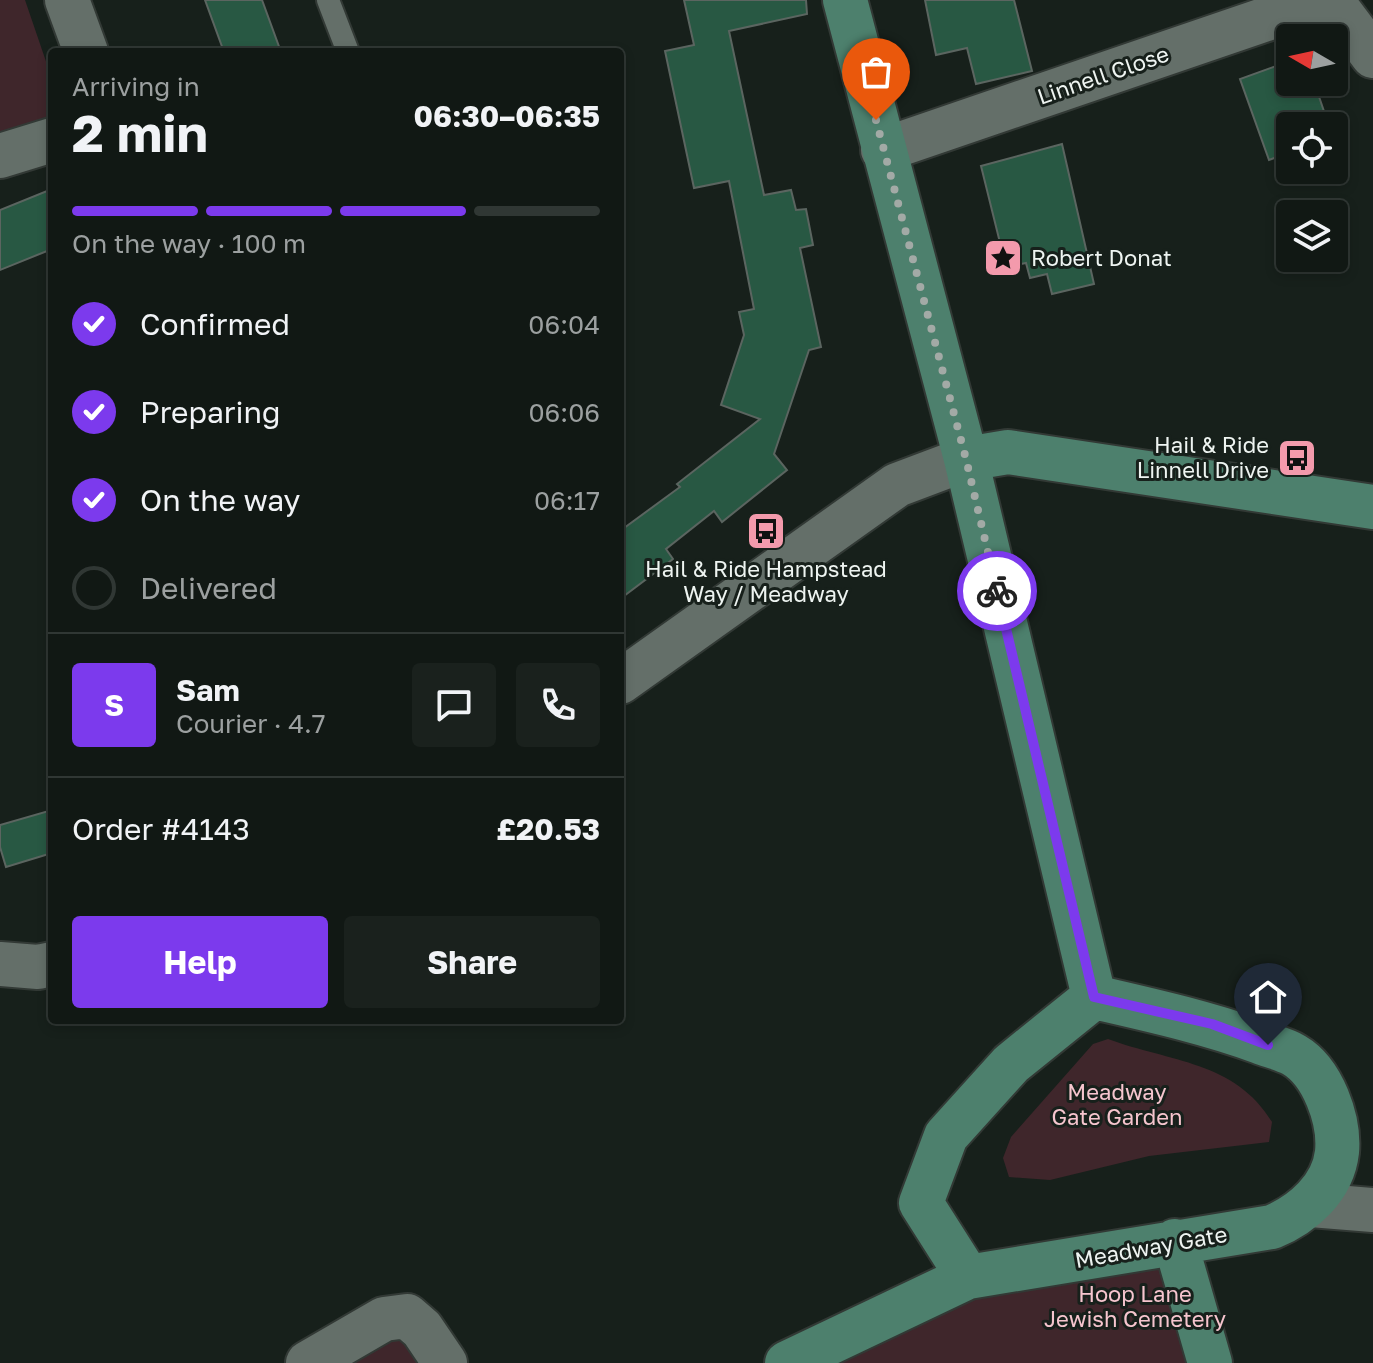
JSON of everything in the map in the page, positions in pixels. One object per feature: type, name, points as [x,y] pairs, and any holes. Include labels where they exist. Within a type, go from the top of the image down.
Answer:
[{"type":"street","points":[[67,0],[85,48]]},
{"type":"street","points":[[845,0],[966,459],[1094,997]]},
{"type":"street","name":"Linnell Close","points":[[883,150],[1322,0]]},
{"type":"street","points":[[1331,0],[1373,56]]},
{"type":"street","points":[[0,156],[48,141]]},
{"type":"street","points":[[624,679],[897,485],[966,459],[1008,452],[1373,507]]},
{"type":"street","points":[[0,964],[48,965]]},
{"type":"street","points":[[1094,997],[1212,1024],[1295,1055],[1316,1078],[1332,1107],[1338,1136],[1333,1166],[1311,1205],[1373,1210]]},
{"type":"street","points":[[968,1277],[921,1203],[946,1136],[1011,1064],[1094,997]]},
{"type":"street","name":"Meadway Gate","points":[[787,1363],[968,1277],[1272,1227],[1296,1217],[1311,1205]]},
{"type":"street","points":[[1175,1241],[1210,1363]]},
{"type":"street","points":[[308,1363],[384,1319],[407,1316],[422,1329],[445,1363]]},
{"type":"lane","points":[[328,0],[346,48]]},
{"type":"green space","points":[[0,0],[25,0],[48,67],[48,119],[0,137]]},
{"type":"green space","name":"Meadway Gate Garden","points":[[1108,1039],[1199,1066],[1239,1087],[1257,1102],[1272,1122],[1269,1142],[1149,1156],[1050,1180],[1009,1177],[1003,1158],[1011,1137],[1093,1044]]},
{"type":"green space","name":"Hoop Lane Jewish Cemetery","points":[[1175,1241],[1210,1363],[800,1363],[968,1277]]},
{"type":"green space","points":[[401,1332],[429,1363],[327,1363]]},
{"type":"building","points":[[205,0],[262,0],[280,48],[223,48]]},
{"type":"building","points":[[684,0],[806,0],[807,14],[729,31],[764,195],[791,190],[796,210],[806,209],[813,245],[800,248],[821,347],[809,350],[774,454],[787,470],[722,522],[714,511],[666,549],[673,559],[624,596],[624,528],[680,487],[677,484],[760,419],[721,405],[744,335],[739,312],[754,309],[729,181],[694,188],[665,51],[694,45]]},
{"type":"building","points":[[925,0],[1014,0],[1032,71],[976,84],[967,48],[936,55]]},
{"type":"building","points":[[1276,66],[1276,96],[1319,96],[1324,112],[1276,112],[1276,157],[1269,160],[1240,79]]},
{"type":"building","points":[[1062,144],[1094,284],[1052,294],[1047,274],[1030,278],[1026,263],[1006,267],[981,166]]},
{"type":"building","points":[[48,191],[48,251],[0,270],[0,210]]},
{"type":"building","points":[[48,811],[48,854],[6,867],[0,847],[0,825]]},
{"type":"way so far","points":[[876,120],[966,459],[997,591]]},
{"type":"place","name":"Robert Donat","points":[[1003,258]]},
{"type":"place","name":"Hail & Ride Linnell Drive","points":[[1297,458]]},
{"type":"place","name":"Hail & Ride Hampstead Way / Meadway","points":[[766,531]]},
{"type":"route","points":[[997,591],[1094,997],[1212,1024],[1268,1045]]}]
